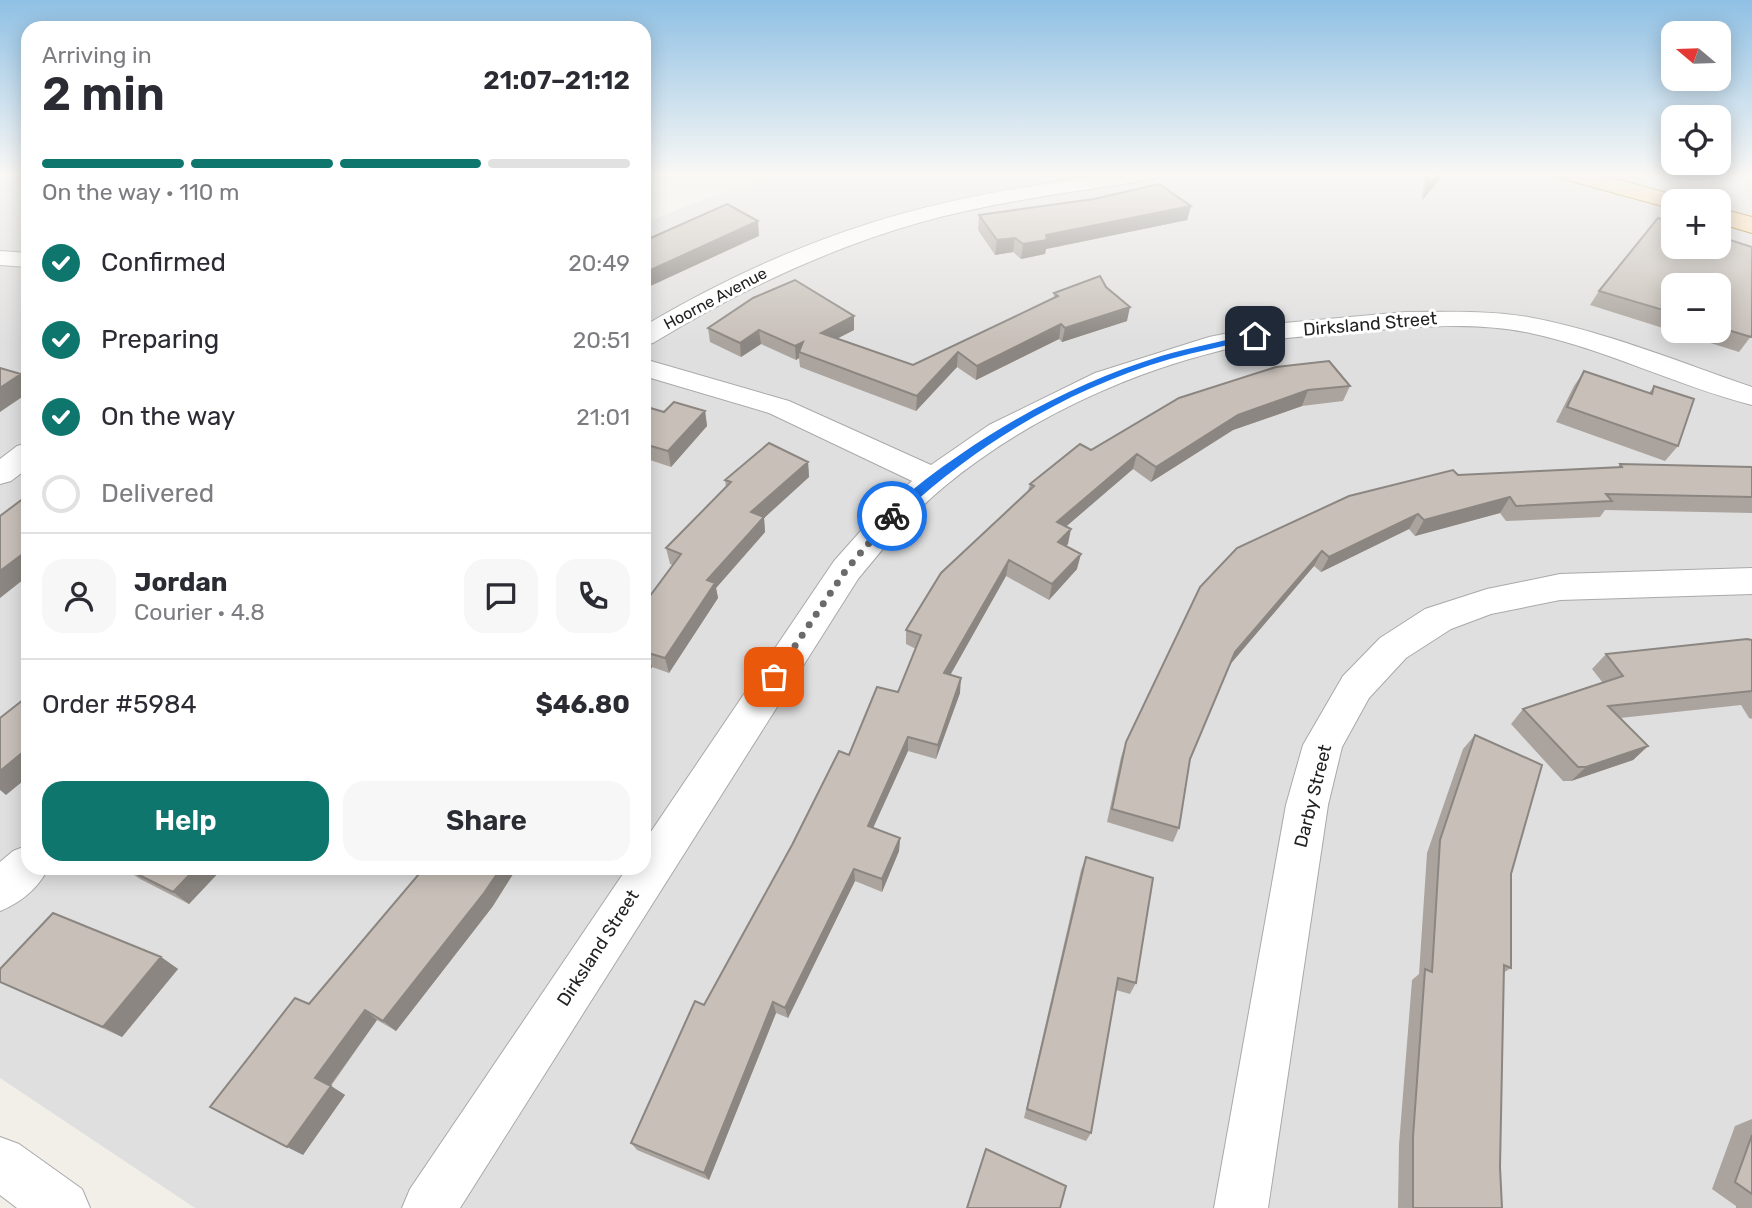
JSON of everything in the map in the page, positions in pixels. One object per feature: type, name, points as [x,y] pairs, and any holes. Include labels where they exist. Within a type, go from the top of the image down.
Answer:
[{"type":"street","name":"Hoorne Avenue","points":[[651,333],[730,287],[845,238],[876,229]]},
{"type":"street","points":[[0,258],[21,260]]},
{"type":"street","name":"Dirksland Street","points":[[651,866],[819,608],[846,570],[885,524],[933,479],[999,432],[1105,379],[1166,358],[1273,332],[1444,318],[1507,322],[1572,336],[1752,397]]},
{"type":"street","points":[[651,369],[779,407],[844,435],[933,479]]},
{"type":"street","points":[[0,474],[21,458]]},
{"type":"street","name":"Darby Street","points":[[1241,1208],[1307,805],[1323,745],[1356,687],[1393,648],[1438,619],[1487,602],[1560,587],[1752,581]]},
{"type":"street","points":[[0,890],[21,871]]},
{"type":"street","name":"Dirksland Street","points":[[429,1208],[645,875]]},
{"type":"street","points":[[0,1163],[63,1208]]},
{"type":"shaded area","points":[[0,229],[21,229],[21,875],[651,875],[651,229],[1661,229],[1661,259],[1731,259],[1731,229],[1752,229],[1752,1208],[195,1208],[0,1078]]},
{"type":"building","points":[[670,229],[740,229],[651,270],[651,238]]},
{"type":"building","points":[[989,229],[1074,229],[1046,235],[1047,240],[1023,244],[1015,238],[997,240]]},
{"type":"building","points":[[1649,229],[1661,229],[1661,259],[1731,259],[1731,240],[1752,247],[1751,337],[1731,331],[1731,273],[1661,273],[1661,309],[1599,291]]},
{"type":"building","points":[[1100,276],[1106,287],[1130,307],[1065,328],[1061,324],[977,366],[958,352],[917,396],[799,352],[803,342],[795,346],[759,330],[740,343],[708,328],[753,298],[795,280],[854,316],[821,333],[913,365],[1058,296],[1054,293]]},
{"type":"building","points":[[1329,361],[1350,386],[1308,390],[1238,415],[1156,467],[1137,454],[1057,522],[1071,529],[1058,542],[1081,554],[1052,584],[1009,560],[944,673],[961,678],[938,745],[908,737],[868,826],[900,838],[882,879],[854,869],[785,1008],[773,1002],[704,1173],[631,1143],[695,1001],[704,1005],[792,845],[839,751],[849,755],[877,687],[898,692],[921,635],[906,630],[941,573],[1034,486],[1030,484],[1080,444],[1091,450],[1179,398],[1276,367]]},
{"type":"building","points":[[0,368],[21,374],[0,388]]},
{"type":"building","points":[[1584,371],[1652,394],[1654,386],[1694,399],[1678,446],[1567,407]]},
{"type":"building","points":[[674,402],[705,411],[668,451],[651,446],[651,408],[664,412]]},
{"type":"building","points":[[769,443],[808,462],[751,512],[764,517],[707,580],[715,583],[665,658],[651,654],[651,595],[681,554],[666,548],[731,482],[725,480]]},
{"type":"building","points":[[1620,464],[1752,467],[1752,497],[1606,494],[1612,501],[1516,506],[1510,497],[1424,520],[1418,514],[1329,557],[1322,551],[1235,652],[1190,759],[1179,828],[1112,809],[1126,742],[1200,587],[1237,548],[1349,496],[1453,470],[1458,475],[1622,467]]},
{"type":"building","points":[[21,500],[21,555],[0,571],[0,516]]},
{"type":"building","points":[[1752,640],[1752,691],[1608,706],[1648,746],[1586,767],[1578,767],[1523,709],[1623,676],[1606,654]]},
{"type":"building","points":[[21,702],[21,754],[0,771],[0,718]]},
{"type":"building","points":[[1475,735],[1542,765],[1511,874],[1511,968],[1504,965],[1500,1167],[1502,1208],[1413,1208],[1413,1137],[1425,969],[1432,972],[1440,840]]},
{"type":"building","points":[[1086,857],[1153,878],[1136,983],[1118,978],[1091,1133],[1027,1109]]},
{"type":"building","points":[[139,875],[189,875],[173,892]]},
{"type":"building","points":[[418,875],[496,875],[383,1021],[365,1010],[315,1078],[331,1086],[287,1147],[210,1107],[295,998],[309,1004]]},
{"type":"building","points":[[53,913],[161,957],[103,1027],[0,982],[0,969]]},
{"type":"building","points":[[1752,1135],[1752,1194],[1735,1182]]},
{"type":"building","points":[[986,1149],[1066,1186],[1060,1208],[967,1208]]},
{"type":"way so far","points":[[774,677],[846,570],[892,516]]},
{"type":"route","points":[[892,516],[933,479],[999,432],[1053,403],[1105,379],[1166,358],[1255,336]]}]
